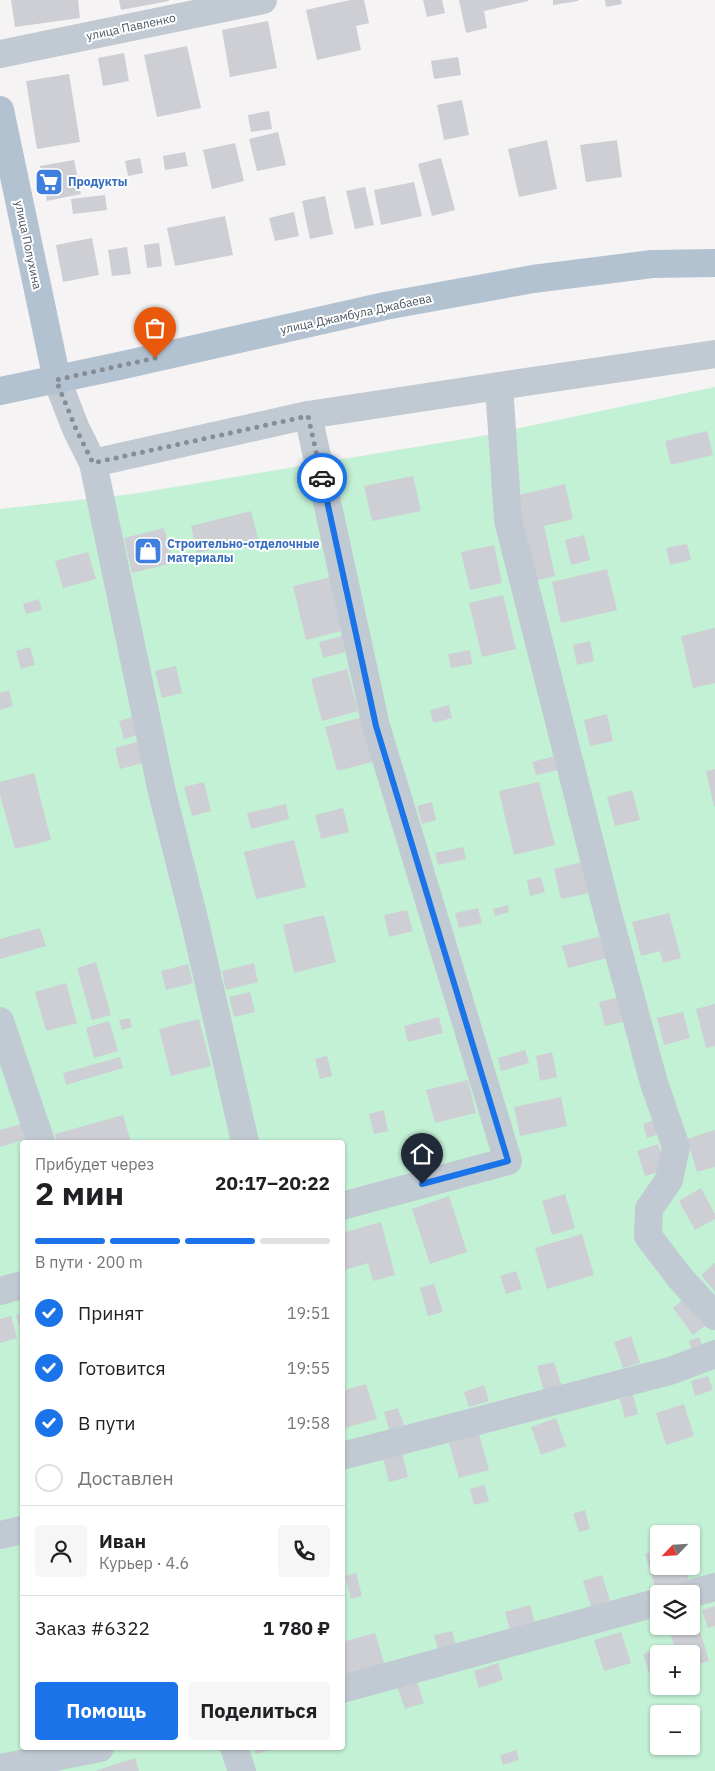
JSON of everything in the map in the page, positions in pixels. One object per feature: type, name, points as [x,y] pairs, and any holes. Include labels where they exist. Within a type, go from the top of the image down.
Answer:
[{"type":"main road","name":"улица Полухина","points":[[0,110],[56,380]]},
{"type":"main road","name":"улица Джамбула Джабаева","points":[[0,390],[56,380],[385,306],[533,279],[652,264],[715,264]]},
{"type":"street","name":"улица Павленко","points":[[0,54],[263,0]]},
{"type":"street","points":[[93,463],[308,416],[715,354]]},
{"type":"street","points":[[56,380],[76,429],[93,463],[161,788],[196,927],[245,1140]]},
{"type":"street","points":[[499,386],[508,520],[607,910],[654,1083],[676,1147],[669,1180],[650,1209],[648,1236],[680,1278],[715,1316]]},
{"type":"street","points":[[308,416],[376,726],[508,1161],[345,1205]]},
{"type":"street","points":[[0,1021],[40,1140]]},
{"type":"street","points":[[0,1291],[20,1286]]},
{"type":"street","points":[[345,1455],[670,1371],[715,1354]]},
{"type":"street","points":[[0,1535],[20,1530]]},
{"type":"street","points":[[700,1591],[715,1587]]},
{"type":"street","points":[[345,1689],[650,1604]]},
{"type":"street","points":[[0,1768],[90,1750]]},
{"type":"street","points":[[235,1750],[242,1771]]},
{"type":"green space","points":[[715,387],[715,1771],[0,1771],[0,509],[132,494],[482,436]]},
{"type":"building","points":[[11,0],[78,0],[80,18],[15,27]]},
{"type":"building","points":[[119,0],[169,0],[169,1],[121,10]]},
{"type":"building","points":[[350,0],[364,0],[369,23],[356,26],[361,50],[317,60],[306,10]]},
{"type":"building","points":[[423,0],[442,0],[445,13],[427,17]]},
{"type":"building","points":[[459,0],[528,1],[484,11],[487,28],[466,33]]},
{"type":"building","points":[[553,0],[578,0],[578,1],[553,5]]},
{"type":"building","points":[[605,0],[621,0],[622,4],[606,7]]},
{"type":"building","points":[[268,21],[277,68],[230,77],[222,30]]},
{"type":"building","points":[[187,46],[201,108],[157,117],[144,55]]},
{"type":"building","points":[[124,53],[129,81],[103,86],[98,58]]},
{"type":"building","points":[[458,57],[461,75],[434,79],[431,61]]},
{"type":"building","points":[[69,74],[80,142],[37,149],[26,81]]},
{"type":"building","points":[[462,100],[469,135],[444,140],[437,105]]},
{"type":"building","points":[[269,111],[272,129],[251,132],[248,115]]},
{"type":"building","points":[[278,132],[286,165],[257,171],[249,139]]},
{"type":"building","points":[[547,140],[557,189],[519,197],[508,149]]},
{"type":"building","points":[[617,140],[622,177],[586,182],[580,145]]},
{"type":"building","points":[[235,143],[244,181],[212,189],[203,150]]},
{"type":"building","points":[[185,152],[188,166],[165,170],[163,156]]},
{"type":"building","points":[[140,158],[143,173],[128,176],[125,161]]},
{"type":"building","points":[[441,158],[455,210],[432,216],[418,164]]},
{"type":"building","points":[[74,160],[81,194],[47,201],[40,166]]},
{"type":"building","points":[[414,182],[422,216],[381,225],[374,190]]},
{"type":"building","points":[[365,187],[374,225],[355,229],[346,191]]},
{"type":"building","points":[[105,195],[107,210],[73,214],[71,199]]},
{"type":"building","points":[[325,196],[333,234],[310,239],[302,201]]},
{"type":"building","points":[[294,212],[299,236],[275,241],[269,218]]},
{"type":"building","points":[[225,216],[233,255],[175,266],[167,228]]},
{"type":"building","points":[[92,238],[99,275],[63,282],[56,245]]},
{"type":"building","points":[[159,243],[162,266],[147,268],[144,245]]},
{"type":"building","points":[[127,247],[131,274],[112,276],[108,250]]},
{"type":"building","points":[[707,431],[713,455],[671,465],[665,441]]},
{"type":"building","points":[[413,476],[421,511],[372,521],[364,486]]},
{"type":"building","points":[[565,484],[573,519],[544,526],[555,576],[534,581],[515,496]]},
{"type":"building","points":[[251,511],[258,539],[197,553],[191,526]]},
{"type":"building","name":"Строительно-отделочные материалы","points":[[164,528],[173,563],[132,573],[124,538]]},
{"type":"building","points":[[584,535],[590,560],[571,565],[565,540]]},
{"type":"building","points":[[687,544],[691,560],[670,565],[666,548]]},
{"type":"building","points":[[494,545],[502,583],[470,590],[461,552]]},
{"type":"building","points":[[88,552],[96,579],[63,588],[55,561]]},
{"type":"building","points":[[607,569],[617,610],[561,623],[552,582]]},
{"type":"building","points":[[332,577],[345,630],[306,640],[293,586]]},
{"type":"building","points":[[503,595],[516,649],[482,657],[469,603]]},
{"type":"building","points":[[39,599],[42,610],[26,614],[23,604]]},
{"type":"building","points":[[715,628],[715,683],[693,688],[681,636]]},
{"type":"building","points":[[346,635],[350,651],[323,658],[319,642]]},
{"type":"building","points":[[590,641],[594,661],[577,665],[573,645]]},
{"type":"building","points":[[30,647],[35,665],[21,669],[16,651]]},
{"type":"building","points":[[470,650],[472,664],[451,668],[448,654]]},
{"type":"building","points":[[176,666],[182,693],[162,698],[155,671]]},
{"type":"building","points":[[347,669],[358,711],[322,721],[311,679]]},
{"type":"building","points":[[9,690],[13,706],[0,710],[0,693]]},
{"type":"building","points":[[449,705],[452,718],[433,723],[430,710]]},
{"type":"building","points":[[607,714],[613,741],[590,746],[584,720]]},
{"type":"building","points":[[136,716],[141,734],[124,739],[119,721]]},
{"type":"building","points":[[363,717],[376,761],[337,771],[325,727]]},
{"type":"building","points":[[141,741],[147,762],[120,769],[115,748]]},
{"type":"building","points":[[559,755],[563,769],[536,775],[532,762]]},
{"type":"building","points":[[715,769],[715,806],[714,806],[706,771]]},
{"type":"building","points":[[34,773],[51,840],[15,849],[0,795],[0,782]]},
{"type":"building","points":[[204,782],[211,811],[192,816],[184,787]]},
{"type":"building","points":[[539,782],[555,845],[514,855],[499,791]]},
{"type":"building","points":[[632,790],[640,820],[615,826],[607,797]]},
{"type":"building","points":[[432,802],[436,820],[422,824],[417,806]]},
{"type":"building","points":[[286,804],[289,819],[251,829],[247,813]]},
{"type":"building","points":[[343,808],[349,832],[321,839],[315,815]]},
{"type":"building","points":[[294,840],[306,887],[256,899],[244,852]]},
{"type":"building","points":[[463,847],[466,859],[438,865],[435,853]]},
{"type":"building","points":[[586,861],[594,892],[561,899],[554,869]]},
{"type":"building","points":[[541,877],[545,892],[530,896],[527,880]]},
{"type":"building","points":[[508,905],[509,912],[495,916],[493,909]]},
{"type":"building","points":[[478,908],[482,923],[459,928],[455,913]]},
{"type":"building","points":[[407,910],[413,931],[389,937],[384,915]]},
{"type":"building","points":[[669,913],[681,958],[663,963],[660,951],[641,956],[632,922]]},
{"type":"building","points":[[324,915],[336,962],[294,973],[283,925]]},
{"type":"building","points":[[40,928],[46,946],[0,959],[0,939]]},
{"type":"building","points":[[610,934],[615,956],[568,968],[562,946]]},
{"type":"building","points":[[96,962],[111,1015],[92,1020],[77,968]]},
{"type":"building","points":[[254,963],[258,982],[226,990],[222,971]]},
{"type":"building","points":[[188,964],[193,983],[166,990],[161,971]]},
{"type":"building","points":[[66,983],[77,1023],[46,1031],[35,992]]},
{"type":"building","points":[[250,992],[255,1012],[234,1017],[229,997]]},
{"type":"building","points":[[624,996],[631,1020],[605,1026],[599,1002]]},
{"type":"building","points":[[715,1004],[715,1046],[706,1048],[696,1009]]},
{"type":"building","points":[[683,1012],[690,1038],[664,1045],[657,1018]]},
{"type":"building","points":[[439,1017],[443,1033],[408,1042],[404,1026]]},
{"type":"building","points":[[130,1018],[132,1027],[122,1030],[119,1020]]},
{"type":"building","points":[[199,1019],[211,1066],[171,1076],[159,1029]]},
{"type":"building","points":[[109,1021],[118,1051],[94,1058],[86,1028]]},
{"type":"building","points":[[525,1050],[529,1063],[501,1071],[498,1058]]},
{"type":"building","points":[[552,1052],[557,1077],[540,1081],[536,1056]]},
{"type":"building","points":[[327,1056],[332,1076],[320,1079],[315,1059]]},
{"type":"building","points":[[120,1057],[123,1068],[66,1085],[63,1073]]},
{"type":"building","points":[[468,1080],[476,1113],[435,1123],[426,1090]]},
{"type":"building","points":[[561,1097],[567,1126],[520,1136],[514,1107]]},
{"type":"building","points":[[384,1110],[388,1131],[374,1134],[369,1114]]},
{"type":"building","points":[[123,1115],[130,1140],[56,1140],[55,1134]]},
{"type":"building","points":[[659,1118],[663,1133],[647,1138],[643,1124]]},
{"type":"building","points":[[21,1124],[26,1139],[0,1147],[0,1130]]},
{"type":"building","points":[[715,1130],[715,1167],[697,1172],[687,1139]]},
{"type":"building","points":[[658,1144],[666,1170],[645,1176],[637,1151]]},
{"type":"building","points":[[701,1188],[715,1214],[715,1219],[695,1230],[679,1201]]},
{"type":"building","points":[[565,1194],[575,1228],[552,1235],[542,1201]]},
{"type":"building","points":[[449,1196],[467,1252],[430,1264],[412,1209]]},
{"type":"building","points":[[381,1222],[395,1275],[373,1281],[368,1263],[345,1270],[345,1232]]},
{"type":"building","points":[[582,1234],[594,1275],[547,1289],[535,1248]]},
{"type":"building","points":[[715,1263],[715,1292],[701,1275]]},
{"type":"building","points":[[516,1271],[522,1289],[506,1294],[500,1276]]},
{"type":"building","points":[[434,1284],[443,1312],[428,1316],[420,1288]]},
{"type":"building","points":[[685,1298],[706,1325],[693,1335],[673,1308]]},
{"type":"building","points":[[20,1314],[20,1328],[16,1315]]},
{"type":"building","points":[[11,1316],[17,1338],[0,1343],[0,1319]]},
{"type":"building","points":[[631,1336],[640,1363],[623,1368],[614,1342]]},
{"type":"building","points":[[699,1337],[703,1348],[692,1352],[689,1341]]},
{"type":"building","points":[[554,1362],[562,1387],[544,1392],[537,1366]]},
{"type":"building","points":[[708,1376],[713,1390],[695,1396],[691,1381]]},
{"type":"building","points":[[366,1384],[377,1419],[345,1428],[345,1390]]},
{"type":"building","points":[[484,1385],[489,1401],[469,1407],[464,1392]]},
{"type":"building","points":[[633,1395],[638,1414],[625,1418],[620,1399]]},
{"type":"building","points":[[684,1404],[694,1436],[666,1445],[656,1413]]},
{"type":"building","points":[[398,1408],[405,1428],[390,1432],[384,1412]]},
{"type":"building","points":[[556,1418],[566,1446],[541,1455],[531,1427]]},
{"type":"building","points":[[479,1434],[489,1470],[459,1478],[449,1443]]},
{"type":"building","points":[[402,1453],[408,1477],[389,1482],[383,1458]]},
{"type":"building","points":[[484,1485],[489,1501],[474,1505],[470,1489]]},
{"type":"building","points":[[585,1510],[590,1529],[579,1532],[573,1514]]},
{"type":"building","points":[[650,1553],[650,1571],[645,1554]]},
{"type":"building","points":[[356,1573],[362,1596],[351,1599],[345,1576]]},
{"type":"building","points":[[602,1575],[612,1607],[593,1613],[583,1581]]},
{"type":"building","points":[[651,1575],[688,1575],[690,1583],[684,1585],[654,1585]]},
{"type":"building","points":[[530,1605],[535,1623],[510,1630],[505,1612]]},
{"type":"building","points":[[715,1606],[715,1626],[708,1628],[702,1610]]},
{"type":"building","points":[[452,1631],[456,1645],[438,1650],[434,1635]]},
{"type":"building","points":[[700,1631],[709,1661],[700,1664],[700,1645],[674,1645],[671,1635],[700,1635]]},
{"type":"building","points":[[621,1632],[631,1663],[604,1671],[594,1640]]},
{"type":"building","points":[[375,1633],[385,1666],[345,1677],[345,1641]]},
{"type":"building","points":[[650,1652],[650,1673],[649,1673],[643,1654]]},
{"type":"building","points":[[498,1663],[503,1680],[479,1688],[474,1671]]},
{"type":"building","points":[[416,1679],[424,1703],[405,1709],[397,1686]]},
{"type":"building","points":[[255,1750],[269,1750],[256,1754]]},
{"type":"building","points":[[516,1750],[519,1760],[503,1765],[500,1755]]},
{"type":"building","points":[[135,1758],[139,1771],[95,1771]]},
{"type":"way so far","points":[[155,358],[56,380],[76,429],[93,463],[308,416],[322,478]]},
{"type":"place","name":"Продукты","points":[[49,182]]},
{"type":"place","name":"Строительно-отделочные материалы","points":[[148,551]]},
{"type":"route","points":[[322,478],[376,726],[508,1161],[422,1184]]}]
